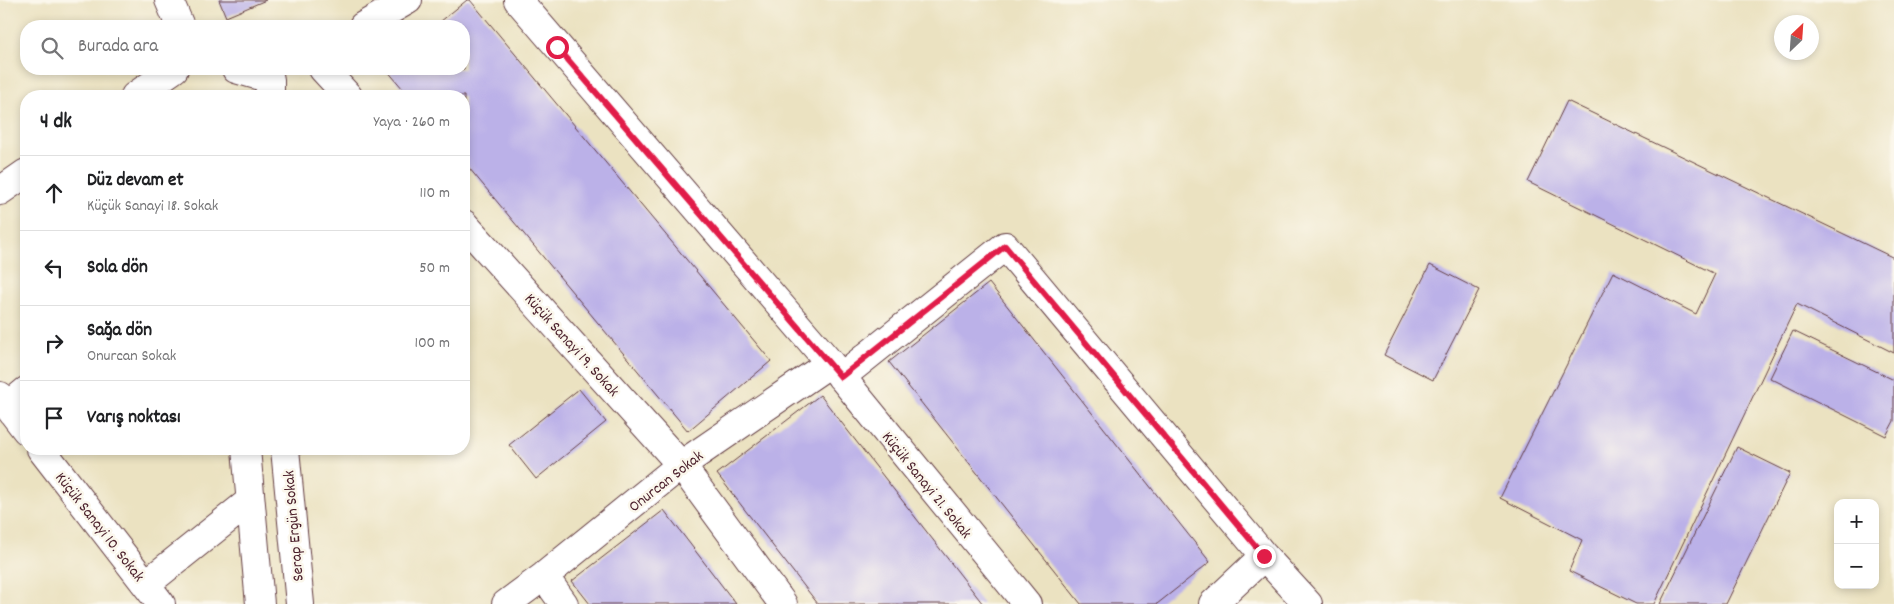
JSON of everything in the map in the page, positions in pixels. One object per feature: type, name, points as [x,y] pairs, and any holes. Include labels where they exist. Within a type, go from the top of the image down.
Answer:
[{"type":"street","points":[[169,0],[177,20]]},
{"type":"street","points":[[373,20],[408,0]]},
{"type":"street","name":"Küçük Sanayi 21. Sokak","points":[[518,0],[835,370],[1027,604]]},
{"type":"street","points":[[144,90],[165,75]]},
{"type":"street","points":[[256,75],[277,81]]},
{"type":"street","points":[[329,75],[342,90]]},
{"type":"street","points":[[0,191],[20,177]]},
{"type":"street","name":"Küçük Sanayi 19. Sokak","points":[[470,231],[681,464],[783,604]]},
{"type":"street","name":"Onurcan Sokak","points":[[506,604],[544,576],[681,464],[835,370],[1005,246],[1264,556]]},
{"type":"street","points":[[11,398],[20,417]]},
{"type":"street","name":"Küçük Sanayi 10. Sokak","points":[[45,455],[153,594]]},
{"type":"street","points":[[246,455],[260,604]]},
{"type":"street","name":"Serap Ergün Sokak","points":[[286,455],[300,604]]},
{"type":"street","points":[[153,594],[250,501]]},
{"type":"street","points":[[1213,604],[1264,556],[1302,602]]},
{"type":"street","points":[[544,576],[564,604]]},
{"type":"building","points":[[219,0],[266,0],[226,17]]},
{"type":"building","points":[[467,0],[470,0],[771,361],[688,431],[470,169],[470,90],[404,90],[391,75],[470,75],[470,20],[442,20]]},
{"type":"building","points":[[1567,101],[1894,258],[1894,353],[1797,304],[1654,604],[1636,604],[1569,571],[1582,540],[1500,498],[1613,272],[1696,314],[1715,274],[1528,182]]},
{"type":"building","points":[[1430,265],[1479,290],[1433,380],[1384,355]]},
{"type":"building","points":[[989,283],[1210,562],[1157,604],[1081,604],[889,362]]},
{"type":"building","points":[[1793,331],[1894,380],[1894,421],[1886,436],[1770,378]]},
{"type":"building","points":[[579,389],[606,422],[536,479],[509,445]]},
{"type":"building","points":[[820,395],[983,604],[818,604],[717,474]]},
{"type":"building","points":[[1737,447],[1790,473],[1726,604],[1660,604]]},
{"type":"building","points":[[664,510],[736,604],[590,604],[572,581]]},
{"type":"route","points":[[557,47],[841,377],[1005,246],[1264,556]]}]
